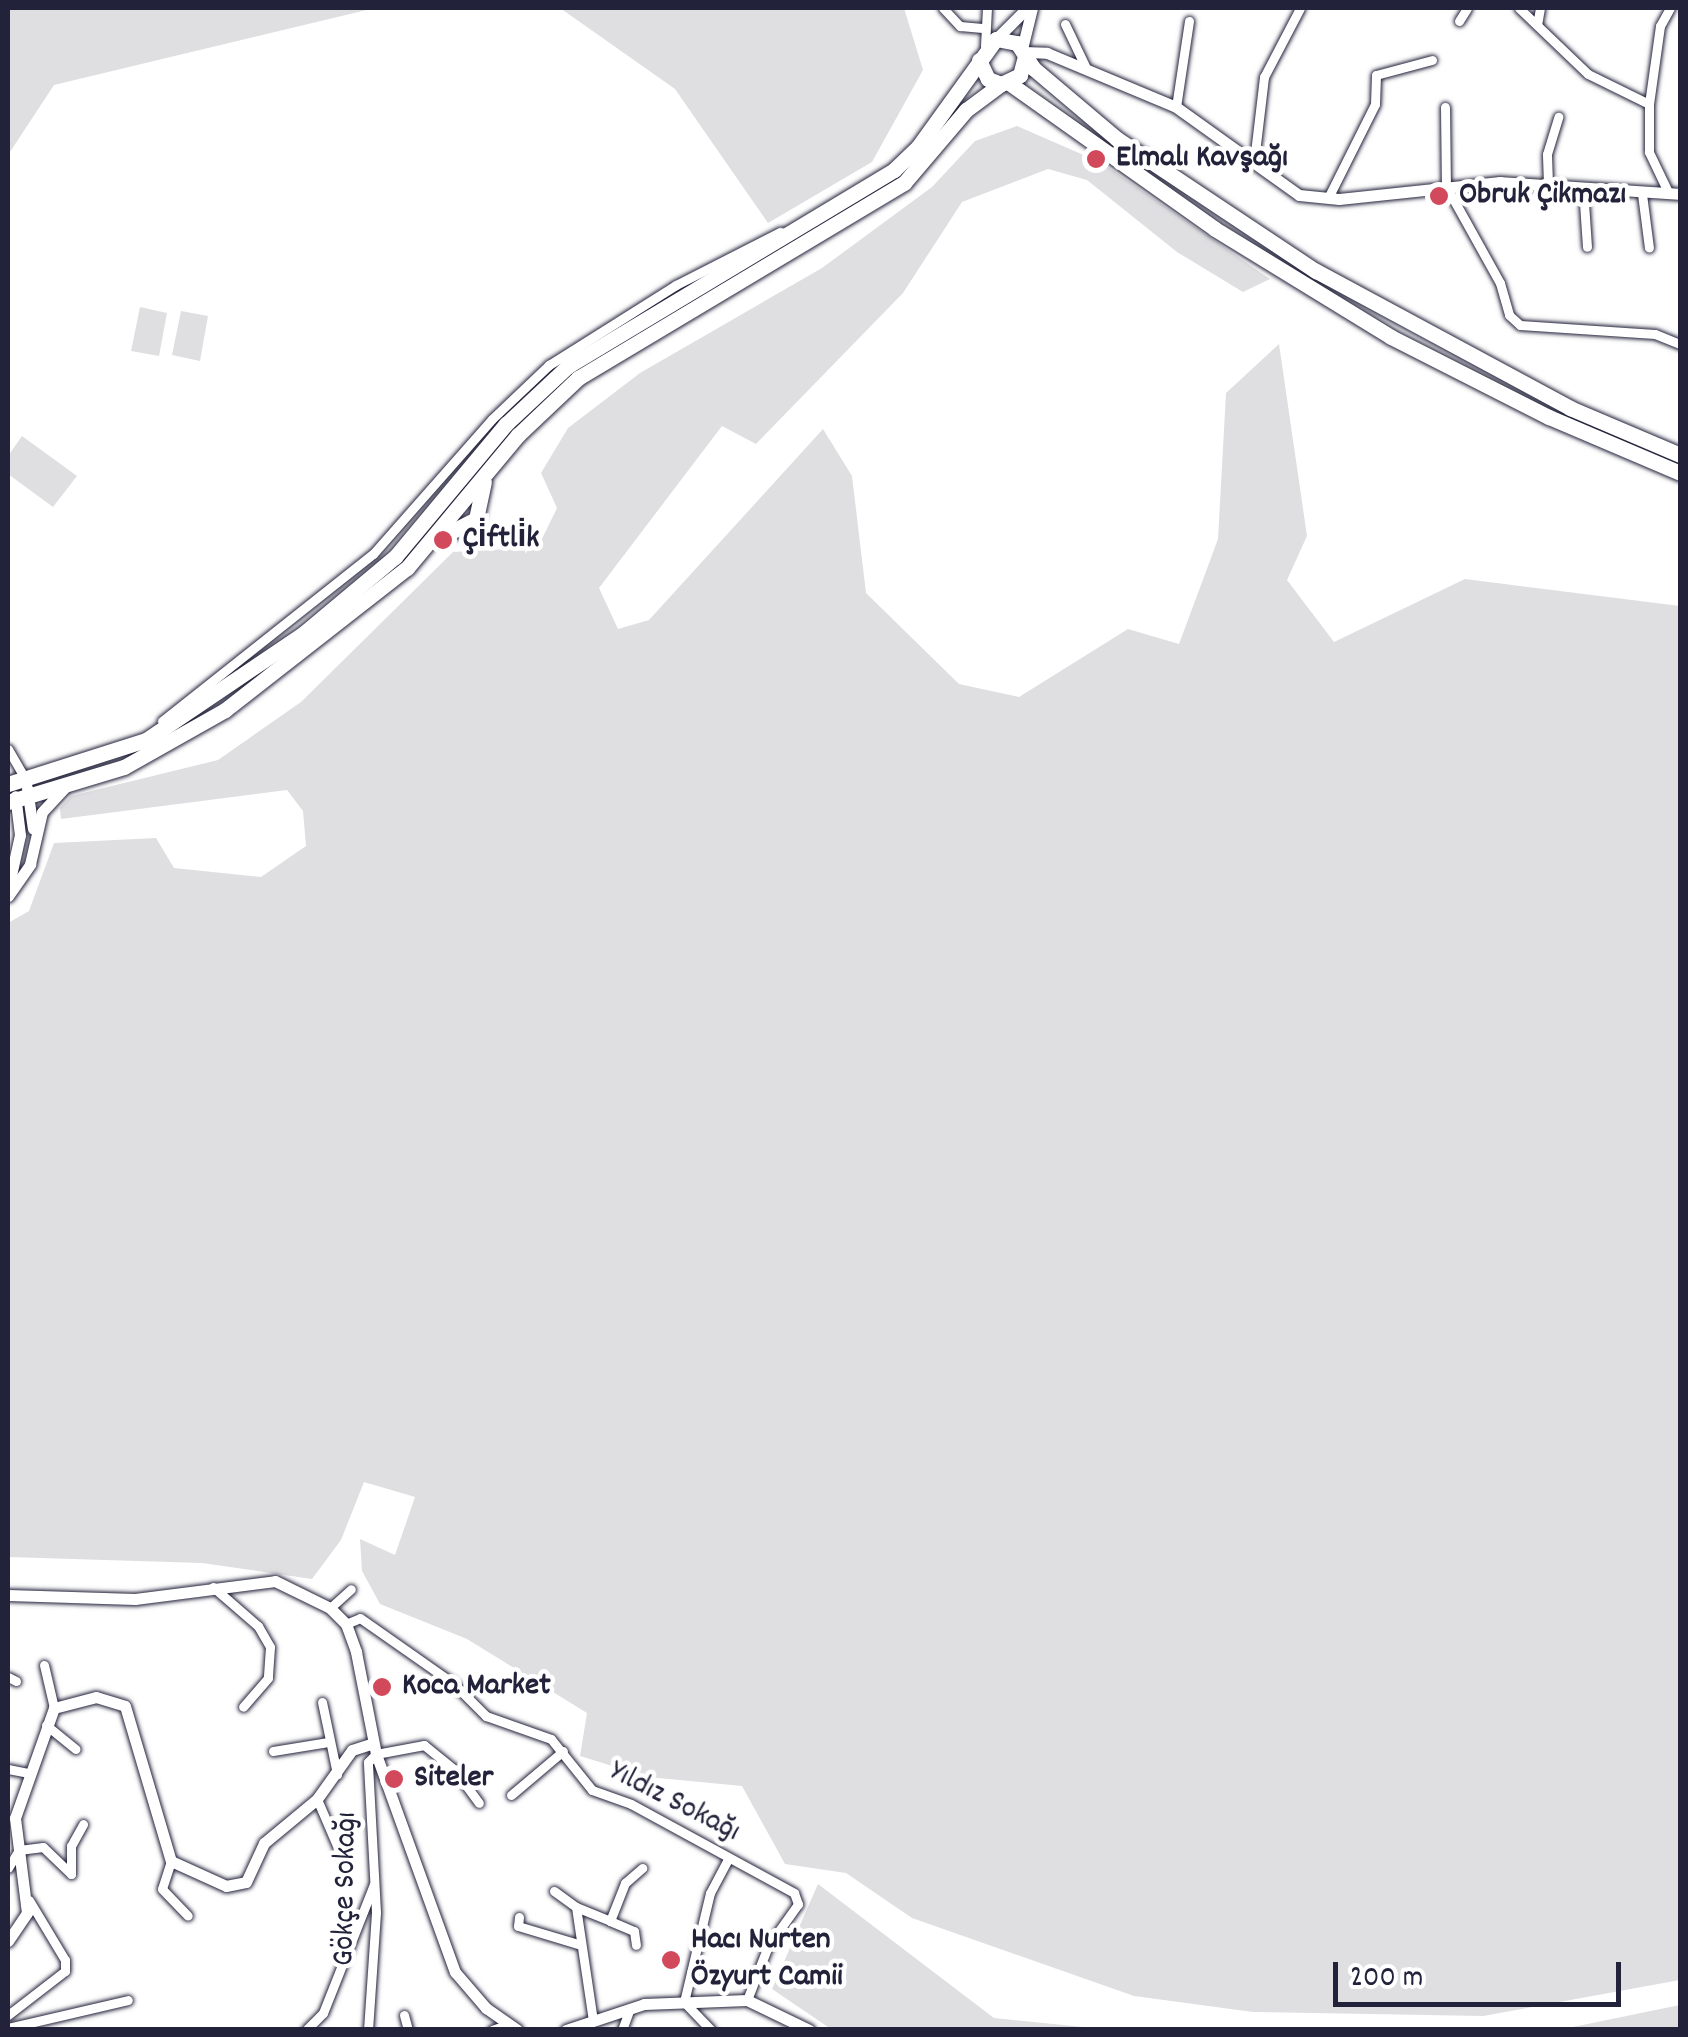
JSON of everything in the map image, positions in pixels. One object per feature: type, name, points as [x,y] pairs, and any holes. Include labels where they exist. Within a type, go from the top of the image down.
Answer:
[{"type":"highway","points":[[986,43],[1023,52],[1117,138],[1316,271],[1570,408],[1680,455]]},
{"type":"highway","points":[[986,43],[983,74],[1005,83],[1215,229],[1391,337],[1549,418],[1680,474]]},
{"type":"highway","points":[[17,792],[181,722],[395,557],[506,424],[568,366],[894,170],[918,147],[986,43]]},
{"type":"highway","points":[[17,792],[124,768],[189,736],[365,606],[578,378],[904,183],[966,110],[1020,76],[1023,52]]},
{"type":"street","points":[[943,8],[960,26],[986,43]]},
{"type":"street","points":[[986,43],[987,8]]},
{"type":"street","points":[[986,43],[1030,8]]},
{"type":"street","points":[[1030,8],[1023,52],[1036,49],[1176,107],[1299,195],[1328,198],[1446,186],[1548,184],[1675,194]]},
{"type":"street","points":[[1254,161],[1264,77],[1300,8]]},
{"type":"street","points":[[1460,21],[1468,8]]},
{"type":"street","points":[[1519,8],[1588,74],[1649,104]]},
{"type":"street","points":[[1538,25],[1540,8]]},
{"type":"street","points":[[1670,8],[1660,26],[1649,104],[1650,152],[1675,194]]},
{"type":"street","points":[[1176,107],[1189,20]]},
{"type":"street","points":[[1065,24],[1087,71]]},
{"type":"street","points":[[1328,198],[1374,104],[1376,75],[1432,60]]},
{"type":"street","points":[[1445,107],[1446,186],[1520,325],[1655,334],[1680,344]]},
{"type":"street","points":[[1548,184],[1547,154],[1558,117]]},
{"type":"street","points":[[1583,188],[1587,247]]},
{"type":"street","points":[[1642,194],[1649,248]]},
{"type":"street","points":[[8,749],[20,835],[8,892]]},
{"type":"street","points":[[8,892],[30,864],[42,812],[73,782]]},
{"type":"street","points":[[17,792],[34,838]]},
{"type":"street","points":[[8,820],[20,835]]},
{"type":"street","points":[[8,1595],[136,1598],[275,1581],[330,1608],[346,1624],[374,1749],[455,1972],[505,2028]]},
{"type":"street","points":[[213,1587],[258,1626],[270,1646],[268,1678],[242,1706]]},
{"type":"street","points":[[330,1608],[351,1589]]},
{"type":"street","name":"Yıldız Sokağı","points":[[346,1624],[360,1618],[453,1684],[486,1716],[551,1739],[592,1790],[631,1804],[798,1899],[768,1946],[747,2000]]},
{"type":"street","points":[[8,1942],[24,1925],[27,1893],[15,1818],[54,1708],[44,1664]]},
{"type":"street","points":[[54,1708],[96,1697],[125,1706],[171,1861],[162,1888],[188,1916]]},
{"type":"street","points":[[322,1702],[337,1774]]},
{"type":"street","points":[[46,1725],[76,1750]]},
{"type":"street","points":[[273,1751],[328,1742]]},
{"type":"street","points":[[171,1861],[226,1886],[246,1882],[264,1842],[317,1799],[352,1750],[424,1744],[454,1769],[479,1803]]},
{"type":"street","name":"Gökçe Sokağı","points":[[368,2030],[376,1876],[368,1770],[374,1749]]},
{"type":"street","points":[[511,1795],[563,1752]]},
{"type":"street","points":[[8,1769],[28,1773]]},
{"type":"street","points":[[317,1799],[341,1856]]},
{"type":"street","points":[[20,1850],[44,1848],[71,1874],[71,1846],[84,1824]]},
{"type":"street","points":[[8,1868],[20,1850]]},
{"type":"street","points":[[684,2002],[710,1893],[728,1859]]},
{"type":"street","points":[[610,1921],[625,1883],[642,1868]]},
{"type":"street","points":[[306,2030],[323,2013],[339,1978],[376,1876]]},
{"type":"street","points":[[554,1891],[576,1908],[634,1930],[636,1945]]},
{"type":"street","points":[[8,2015],[49,1986],[66,1965],[27,1893]]},
{"type":"street","points":[[576,1908],[578,1944],[593,2020]]},
{"type":"street","points":[[520,1917],[518,1926],[578,1944]]},
{"type":"street","points":[[8,2028],[128,2000]]},
{"type":"street","points":[[566,2030],[630,2008],[747,2000],[809,2030]]},
{"type":"street","points":[[684,2002],[706,2027]]},
{"type":"street","points":[[622,2030],[630,2008]]},
{"type":"street","points":[[404,2015],[408,2030]]},
{"type":"shaded area","points":[[8,8],[375,8],[54,85],[8,155]]},
{"type":"shaded area","points":[[560,8],[904,8],[923,70],[872,162],[768,223],[675,89]]},
{"type":"shaded area","points":[[1017,126],[1102,163],[1270,279],[1243,292],[1177,252],[1087,180],[1048,169],[962,202],[903,293],[756,444],[722,426],[599,588],[618,629],[649,620],[823,429],[852,476],[866,593],[959,684],[1019,697],[1128,629],[1179,644],[1218,539],[1226,393],[1279,344],[1307,536],[1287,580],[1334,642],[1465,579],[1680,606],[1680,1980],[1483,2016],[1253,2012],[1134,1996],[912,1918],[846,1873],[785,1864],[742,1786],[648,1777],[580,1756],[587,1713],[467,1639],[380,1604],[362,1571],[360,1539],[395,1555],[415,1497],[364,1482],[341,1540],[312,1579],[202,1563],[8,1557],[8,923],[29,911],[54,843],[156,838],[174,868],[261,877],[306,846],[303,811],[287,790],[61,819],[60,808],[71,796],[218,760],[301,702],[453,552],[538,547],[557,508],[541,473],[568,428],[640,373],[822,268],[932,187],[975,141]]},
{"type":"shaded area","points":[[140,307],[167,313],[159,356],[131,351]]},
{"type":"shaded area","points":[[181,311],[208,316],[200,361],[172,355]]},
{"type":"shaded area","points":[[22,436],[77,476],[53,507],[8,474],[8,456]]},
{"type":"shaded area","points":[[818,1884],[994,2018],[1103,2029],[831,2029],[772,1989]]},
{"type":"shaded area","points":[[1680,2005],[1680,2029],[1563,2029]]},
{"type":"place","name":"Elmalı Kavşağı","points":[[1096,159]]},
{"type":"place","name":"Obruk Çikmazı","points":[[1439,196]]},
{"type":"place","name":"Çi̇ftli̇k","points":[[443,540]]},
{"type":"place","name":"Koca Market","points":[[382,1687]]},
{"type":"place","name":"Siteler","points":[[394,1779]]},
{"type":"place","name":"Hacı Nurten Özyurt Camii","points":[[671,1960]]}]
